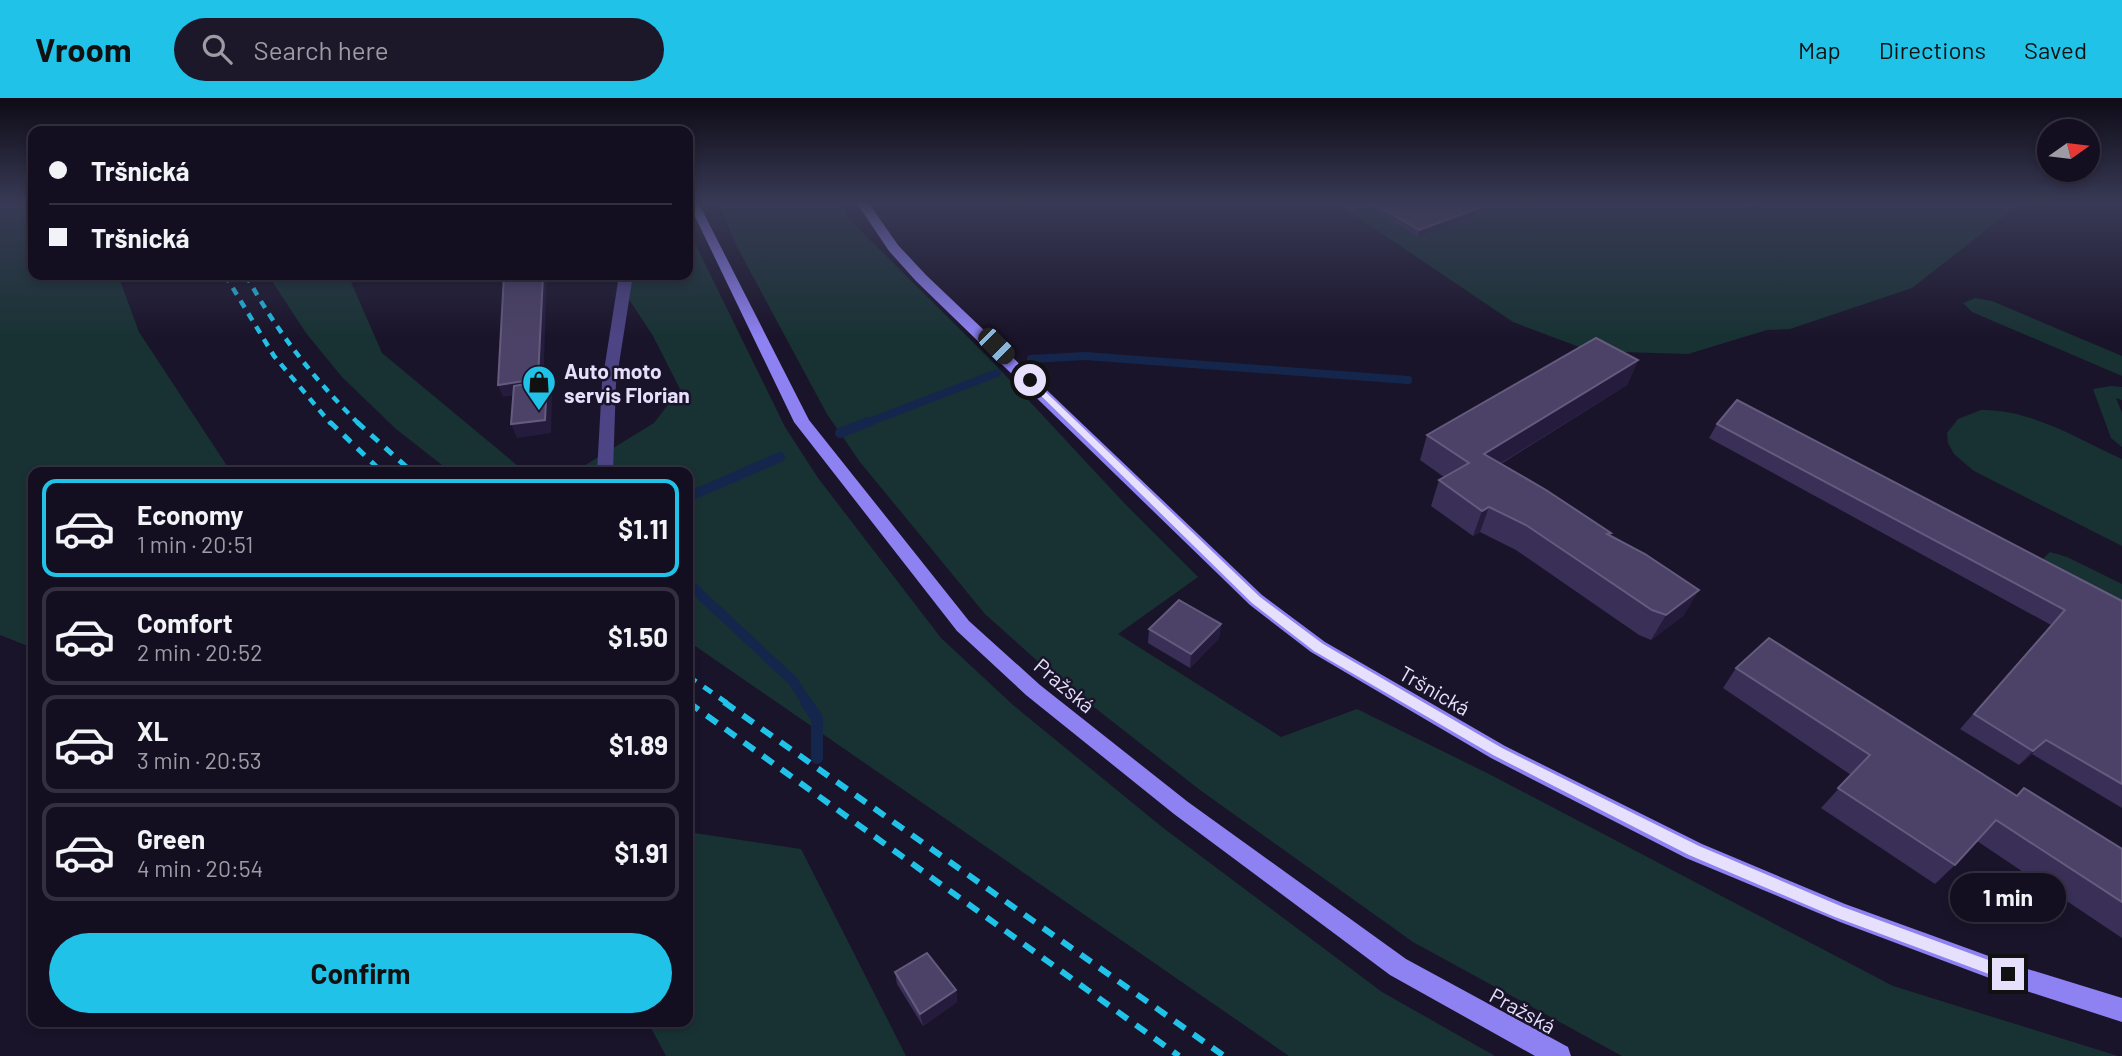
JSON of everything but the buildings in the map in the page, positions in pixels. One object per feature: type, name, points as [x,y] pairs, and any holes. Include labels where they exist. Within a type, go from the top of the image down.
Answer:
[{"type":"street","name":"Pražská","points":[[714,247],[802,422],[963,625],[1033,690],[1181,808],[1398,967],[1559,1056]]},
{"type":"street","name":"Tršnická","points":[[892,247],[921,278],[1256,600],[1318,648],[1498,752],[1694,850],[1840,912],[2008,974],[2122,1010]]},
{"type":"street","points":[[605,467],[609,383],[625,280]]},
{"type":"green space","points":[[0,247],[28,247],[28,280],[120,280],[139,332],[228,467],[28,467],[28,646],[0,635]]},
{"type":"green space","points":[[693,247],[697,247],[785,427],[818,478],[941,638],[1013,705],[1162,827],[1382,992],[1495,1056],[1289,1056],[693,644],[693,467],[582,467],[654,423],[680,389],[653,336],[616,280],[693,280]]},
{"type":"green space","points":[[737,247],[877,247],[991,360],[1126,505],[1198,577],[1118,634],[1281,737],[1357,709],[1489,774],[1893,986],[2118,1056],[1622,1056],[1413,942],[1200,790],[1053,675],[985,614],[860,462],[827,414]]},
{"type":"green space","points":[[1401,247],[1965,247],[1912,288],[1790,329],[1767,330],[1688,354],[1590,351],[1513,322]]},
{"type":"green space","points":[[271,280],[350,280],[382,353],[519,467],[445,467],[396,429],[342,377],[306,333]]},
{"type":"green space","points":[[1975,298],[1992,301],[2122,356],[2122,376],[1972,312],[1963,303]]},
{"type":"green space","points":[[2122,387],[2122,400],[2116,398],[2122,413],[2122,447],[2111,438],[2093,389]]},
{"type":"green space","points":[[1981,410],[2018,414],[2036,420],[2122,459],[2122,546],[1974,471],[1954,454],[1948,443],[1947,433],[1958,419]]},
{"type":"green space","points":[[2050,552],[2067,557],[2122,584],[2122,624],[2028,573]]},
{"type":"green space","points":[[693,833],[801,849],[906,1056],[666,1056],[651,1027],[693,1027]]},
{"type":"waterway","points":[[1031,359],[1085,356],[1408,380]]},
{"type":"waterway","points":[[864,424],[997,373]]},
{"type":"waterway","points":[[840,433],[868,422]]},
{"type":"waterway","points":[[693,495],[780,457]]},
{"type":"waterway","points":[[693,588],[793,681],[807,703]]},
{"type":"waterway","points":[[806,702],[817,718],[817,758]]},
{"type":"railway","points":[[228,280],[274,356],[331,424]]},
{"type":"railway","points":[[249,280],[297,354],[358,423]]},
{"type":"railway","points":[[330,422],[377,467]]},
{"type":"railway","points":[[358,423],[406,467]]},
{"type":"railway","points":[[693,679],[727,703]]},
{"type":"railway","points":[[724,702],[1224,1056]]},
{"type":"railway","points":[[693,706],[1179,1056]]},
{"type":"place","name":"Auto moto servis Florian","points":[[539,412]]},
{"type":"route","points":[[1030,380],[1256,600],[1318,648],[1498,752],[1694,850],[1840,912],[2008,974]]}]
